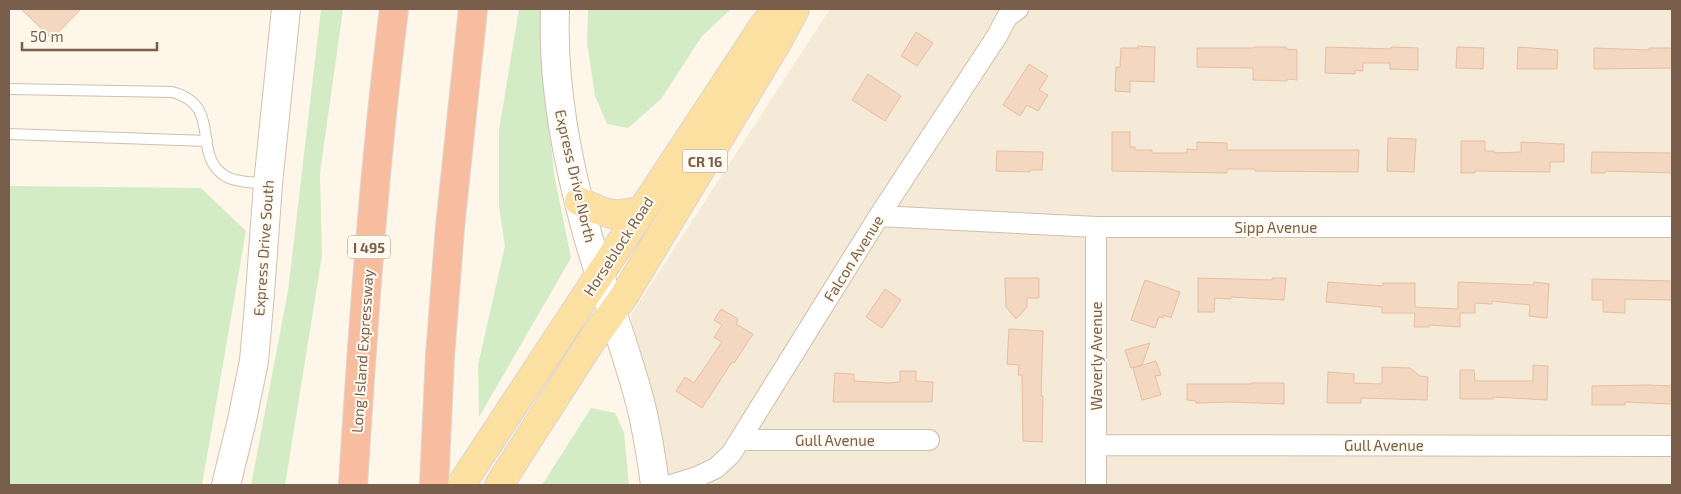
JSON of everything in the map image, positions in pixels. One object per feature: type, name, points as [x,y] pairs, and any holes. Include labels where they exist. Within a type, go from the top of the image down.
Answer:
[{"type":"highway","name":"Long Island Expressway","points":[[353,485],[370,230],[382,101],[394,9]]},
{"type":"highway","points":[[434,485],[440,356],[450,227],[473,9]]},
{"type":"main road","name":"Express Drive South","points":[[226,485],[254,361],[268,184],[286,9]]},
{"type":"main road","name":"Express Drive North","points":[[555,9],[559,105],[568,157],[600,275],[643,414],[655,485]]},
{"type":"main road","name":"Horseblock Road","points":[[461,485],[764,25],[778,9]]},
{"type":"main road","name":"Horseblock Road","points":[[499,485],[590,343],[624,296],[778,41],[795,9]]},
{"type":"main road","points":[[579,201],[605,214],[626,214],[642,210]]},
{"type":"street","name":"Falcon Avenue","points":[[670,485],[697,477],[716,468],[731,454],[879,216],[997,36],[1007,17],[1018,9]]},
{"type":"street","name":"Sipp Avenue","points":[[879,216],[1096,227],[1672,227]]},
{"type":"street","name":"Waverly Avenue","points":[[1096,227],[1096,485]]},
{"type":"street","name":"Gull Avenue","points":[[740,440],[929,440]]},
{"type":"street","name":"Gull Avenue","points":[[1096,445],[1672,446]]},
{"type":"lane","points":[[9,89],[172,92],[186,96],[196,106],[204,121],[211,161],[222,174],[232,179],[268,184]]},
{"type":"lane","points":[[9,134],[207,142]]},
{"type":"shaded area","points":[[830,9],[1672,9],[1672,485],[655,485],[643,414],[631,315]]},
{"type":"green space","points":[[321,9],[343,9],[320,173],[322,256],[285,485],[251,485],[288,291]]},
{"type":"green space","points":[[519,9],[543,9],[541,47],[554,174],[571,258],[479,417],[478,365],[505,246],[499,207],[499,130]]},
{"type":"green space","points":[[588,9],[731,9],[702,36],[661,99],[628,128],[607,124],[595,96],[587,43]]},
{"type":"green space","points":[[9,186],[201,188],[246,231],[202,485],[9,485]]},
{"type":"green space","points":[[591,408],[615,413],[624,432],[629,485],[542,485]]},
{"type":"building","points":[[21,9],[81,9],[52,39]]},
{"type":"building","points":[[916,32],[933,43],[917,66],[901,56]]},
{"type":"building","points":[[1138,46],[1155,47],[1154,82],[1130,81],[1130,92],[1115,91],[1116,67],[1120,67],[1121,48],[1138,48]]},
{"type":"building","points":[[1286,47],[1286,49],[1297,50],[1297,80],[1253,80],[1253,68],[1197,67],[1197,48]]},
{"type":"building","points":[[1326,47],[1418,48],[1418,70],[1390,69],[1390,63],[1363,63],[1363,71],[1355,70],[1355,74],[1325,73]]},
{"type":"building","points":[[1457,47],[1484,48],[1483,69],[1456,68]]},
{"type":"building","points":[[1518,47],[1558,50],[1557,69],[1517,69]]},
{"type":"building","points":[[1594,48],[1649,50],[1649,48],[1672,48],[1672,68],[1594,69]]},
{"type":"building","points":[[1029,64],[1048,76],[1039,90],[1048,95],[1038,111],[1027,105],[1020,116],[1003,105]]},
{"type":"building","points":[[868,74],[901,96],[885,121],[852,100]]},
{"type":"building","points":[[1112,132],[1130,132],[1130,147],[1135,147],[1135,150],[1152,150],[1152,153],[1187,153],[1187,149],[1197,150],[1197,142],[1227,143],[1227,150],[1359,150],[1358,172],[1255,171],[1255,169],[1227,169],[1227,173],[1112,171]]},
{"type":"building","points":[[1388,138],[1416,139],[1414,172],[1387,171]]},
{"type":"building","points":[[1461,141],[1485,141],[1485,151],[1494,151],[1494,153],[1521,152],[1521,142],[1564,144],[1564,162],[1550,162],[1550,172],[1475,171],[1475,173],[1461,173]]},
{"type":"building","points":[[997,151],[1043,152],[1042,170],[1030,170],[1030,172],[996,171]]},
{"type":"building","points":[[1592,152],[1672,153],[1672,173],[1605,171],[1605,173],[1591,173]]},
{"type":"building","points":[[1005,278],[1039,278],[1039,298],[1027,298],[1027,307],[1016,319],[1006,307]]},
{"type":"building","points":[[1198,278],[1272,280],[1272,278],[1286,278],[1284,300],[1215,298],[1214,312],[1198,312]]},
{"type":"building","points":[[1592,279],[1672,281],[1672,300],[1625,299],[1625,313],[1603,312],[1603,300],[1592,300]]},
{"type":"building","points":[[1145,280],[1180,292],[1171,318],[1164,315],[1163,318],[1159,317],[1155,328],[1131,320]]},
{"type":"building","points":[[1328,282],[1383,286],[1383,283],[1415,283],[1415,307],[1458,309],[1458,282],[1534,285],[1534,282],[1549,284],[1547,318],[1529,316],[1530,305],[1492,301],[1492,304],[1475,303],[1475,313],[1460,313],[1460,327],[1429,325],[1429,327],[1414,327],[1415,313],[1382,313],[1382,307],[1326,302]]},
{"type":"building","points":[[885,289],[901,300],[882,328],[866,317]]},
{"type":"building","points":[[721,309],[738,319],[736,324],[753,334],[702,408],[676,391],[685,377],[694,383],[722,342],[714,337],[722,325],[714,320]]},
{"type":"building","points":[[1009,329],[1043,331],[1042,442],[1023,441],[1022,375],[1018,375],[1019,365],[1007,364]]},
{"type":"building","points":[[1150,343],[1142,365],[1131,368],[1125,350]]},
{"type":"building","points":[[1156,361],[1161,375],[1155,376],[1161,395],[1142,400],[1133,368]]},
{"type":"building","points":[[1533,365],[1548,366],[1547,400],[1493,397],[1493,399],[1460,399],[1460,370],[1474,370],[1475,381],[1533,381]]},
{"type":"building","points":[[1382,367],[1410,368],[1420,376],[1428,377],[1427,400],[1361,398],[1361,403],[1327,403],[1328,372],[1354,374],[1354,383],[1382,384]]},
{"type":"building","points":[[900,371],[916,371],[916,381],[933,382],[932,402],[833,402],[835,373],[854,374],[854,381],[888,383],[900,382]]},
{"type":"building","points":[[1284,383],[1284,404],[1196,403],[1196,401],[1187,400],[1187,384]]},
{"type":"building","points":[[1592,386],[1672,386],[1672,404],[1625,402],[1625,405],[1592,405]]}]
